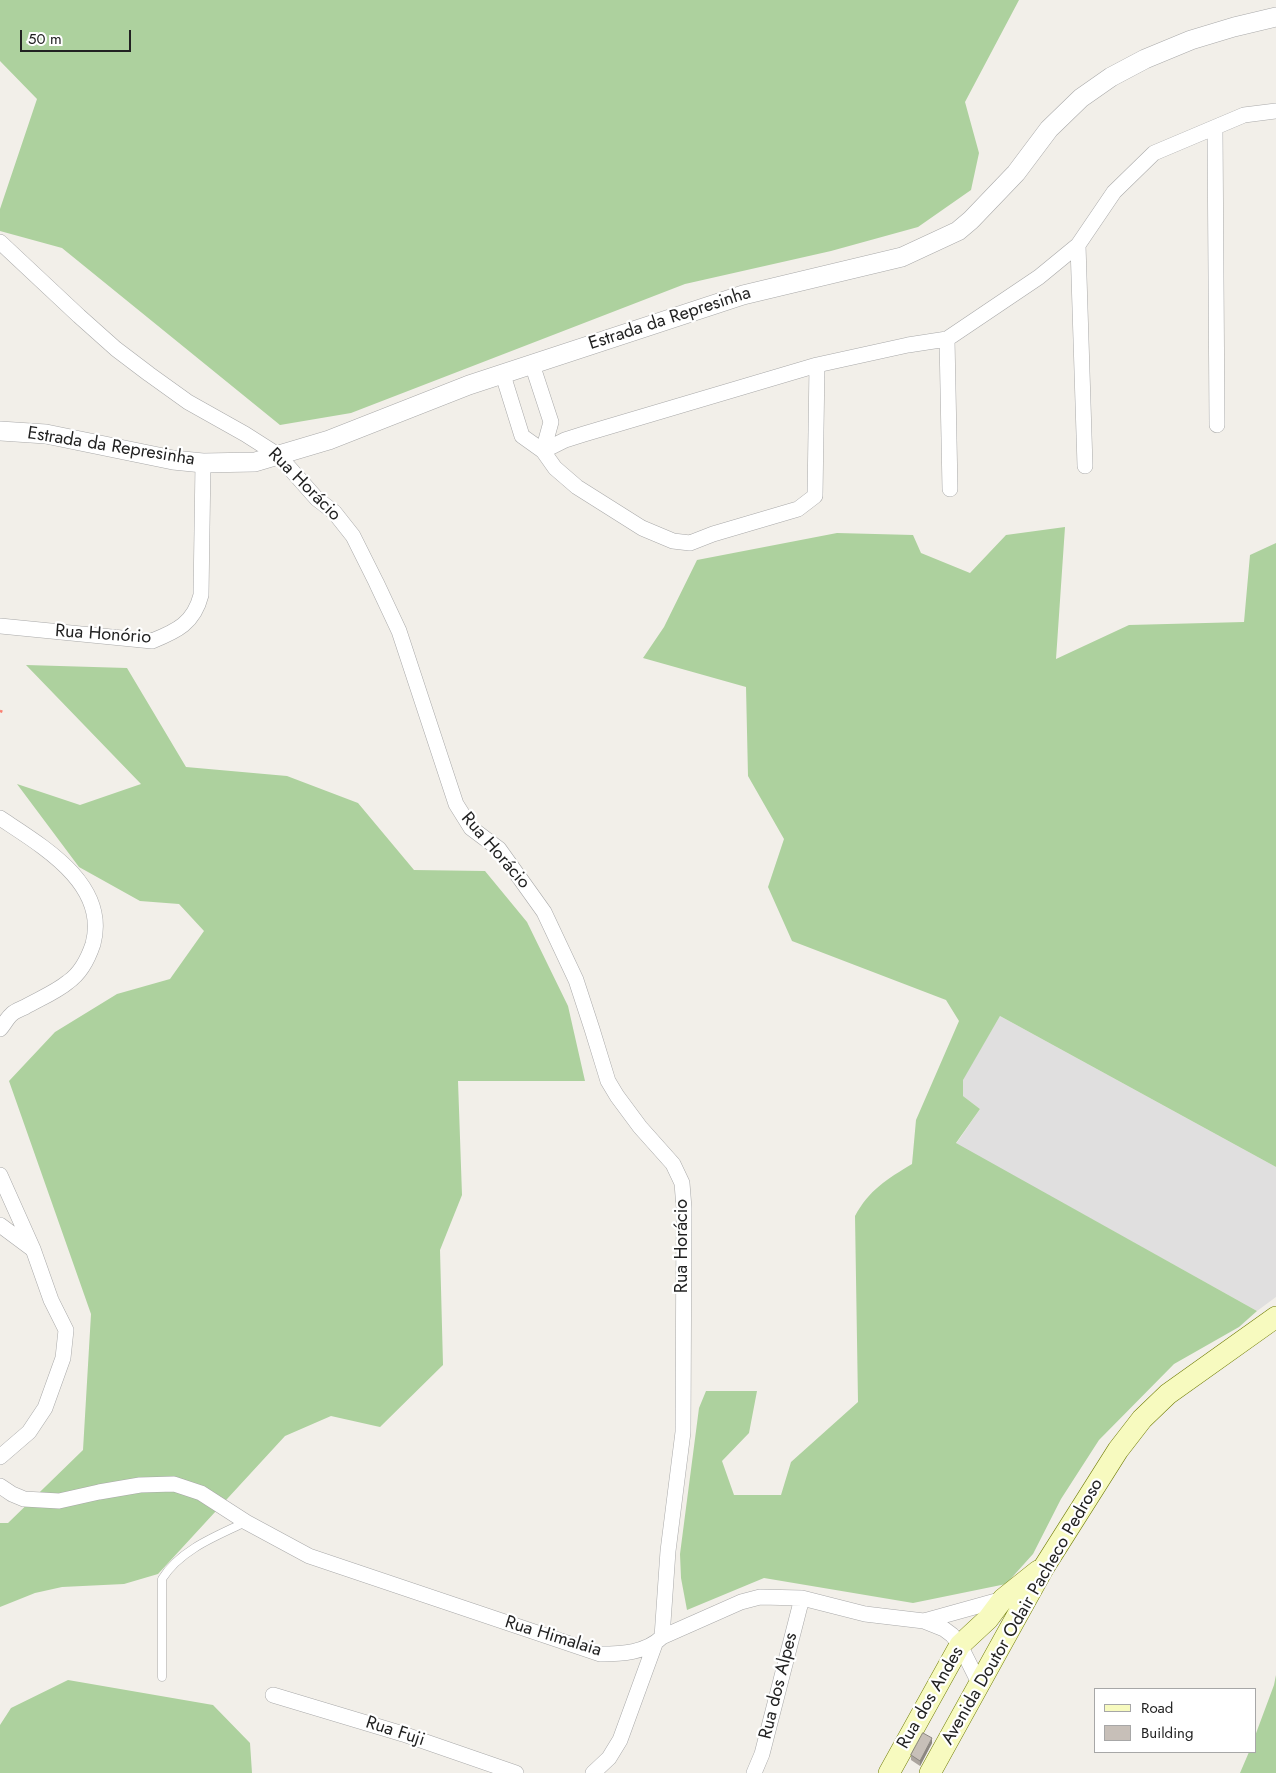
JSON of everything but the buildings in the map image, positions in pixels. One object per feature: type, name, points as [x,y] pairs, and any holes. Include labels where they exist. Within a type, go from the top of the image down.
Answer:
[{"type":"main road","name":"Avenida Doutor Odair Pacheco Pedroso","points":[[930,1773],[1044,1567],[1118,1450],[1142,1419],[1168,1394],[1276,1318]]},
{"type":"main road","name":"Rua dos Andes","points":[[889,1773],[960,1644],[988,1619],[1003,1599],[1044,1567]]},
{"type":"street","name":"Estrada da Represinha","points":[[0,431],[46,434],[173,460],[255,462],[329,440],[469,385],[743,295],[902,257],[958,231],[972,220],[1016,173],[1049,130],[1081,98],[1111,77],[1145,59],[1191,40],[1276,17]]},
{"type":"street","points":[[544,451],[565,440],[584,434],[817,365],[947,338],[1039,277],[1078,245],[1114,192],[1154,153],[1244,115],[1276,111]]},
{"type":"street","points":[[1215,128],[1217,424]]},
{"type":"street","name":"Rua Horácio","points":[[0,242],[79,316],[149,374],[188,402],[278,455],[317,499],[334,512],[353,536],[399,631],[456,804],[471,828],[499,849],[544,912],[576,980],[608,1081],[640,1127],[673,1164],[682,1183],[684,1208],[683,1432],[659,1640]]},
{"type":"street","points":[[1078,245],[1086,466]]},
{"type":"street","points":[[947,338],[950,489]]},
{"type":"street","points":[[532,364],[551,422],[544,451]]},
{"type":"street","points":[[503,375],[522,436],[544,451],[555,468],[577,487],[642,528],[673,541],[690,543],[712,534],[798,509],[814,496],[817,365]]},
{"type":"street","name":"Rua Honório","points":[[0,626],[152,641],[170,634],[182,626],[198,608],[201,595],[203,462]]},
{"type":"street","points":[[0,818],[42,846],[66,866],[87,892],[94,916],[95,935],[90,955],[81,970],[68,983],[12,1014],[0,1030]]},
{"type":"street","points":[[0,1175],[33,1250],[51,1300],[66,1330],[63,1358],[45,1408],[29,1432],[0,1457]]},
{"type":"street","points":[[0,1225],[33,1250]]},
{"type":"street","name":"Rua Himalaia","points":[[0,1486],[24,1499],[59,1501],[99,1492],[140,1486],[174,1484],[201,1493],[246,1522],[309,1556],[600,1654],[621,1654],[659,1640],[741,1602],[760,1597],[802,1598],[865,1614],[924,1621],[944,1629],[960,1644],[979,1684]]},
{"type":"street","name":"Rua dos Alpes","points":[[754,1773],[762,1754],[802,1598]]},
{"type":"street","name":"Rua Himalaia","points":[[924,1621],[1003,1599]]},
{"type":"street","points":[[593,1773],[610,1758],[620,1740],[659,1640]]},
{"type":"street","name":"Rua Fuji","points":[[274,1695],[403,1734],[516,1773]]},
{"type":"lane","points":[[162,1677],[162,1579],[168,1569],[197,1545],[246,1522]]},
{"type":"shaded area","points":[[1000,1016],[1276,1167],[1276,1297],[1257,1311],[956,1144],[980,1109],[963,1096],[962,1080]]},
{"type":"green space","points":[[0,0],[1019,0],[965,102],[979,153],[971,190],[918,227],[831,251],[685,284],[351,413],[280,425],[62,248],[0,231],[0,209],[37,99],[0,61]]},
{"type":"green space","points":[[1065,527],[1056,659],[1129,625],[1244,622],[1250,555],[1276,543],[1276,1167],[1000,1016],[963,1080],[963,1096],[980,1109],[956,1143],[1257,1311],[1239,1327],[1174,1364],[1099,1440],[1061,1499],[1033,1554],[1006,1584],[913,1603],[764,1578],[687,1610],[681,1578],[680,1554],[699,1408],[706,1391],[757,1391],[749,1433],[722,1461],[734,1495],[781,1495],[791,1462],[858,1402],[855,1216],[866,1199],[879,1186],[912,1164],[916,1120],[959,1021],[946,1000],[792,941],[768,887],[784,839],[748,776],[746,687],[643,658],[664,627],[697,560],[837,533],[913,535],[921,553],[970,573],[1006,535]]},
{"type":"green space","points":[[26,665],[127,668],[186,767],[287,776],[358,803],[414,870],[485,871],[527,922],[568,1006],[585,1081],[458,1081],[462,1195],[440,1250],[443,1365],[380,1427],[331,1416],[285,1436],[158,1574],[124,1584],[62,1587],[35,1593],[0,1607],[0,1523],[8,1523],[83,1450],[91,1314],[9,1081],[55,1032],[117,994],[170,979],[204,931],[179,904],[140,901],[79,867],[17,784],[80,805],[141,784]]},
{"type":"green space","points":[[1276,1675],[1276,1773],[1240,1773],[1249,1753],[1256,1753],[1256,1733]]},
{"type":"green space","points":[[68,1680],[213,1705],[250,1743],[252,1773],[0,1773],[0,1725],[11,1708]]}]
